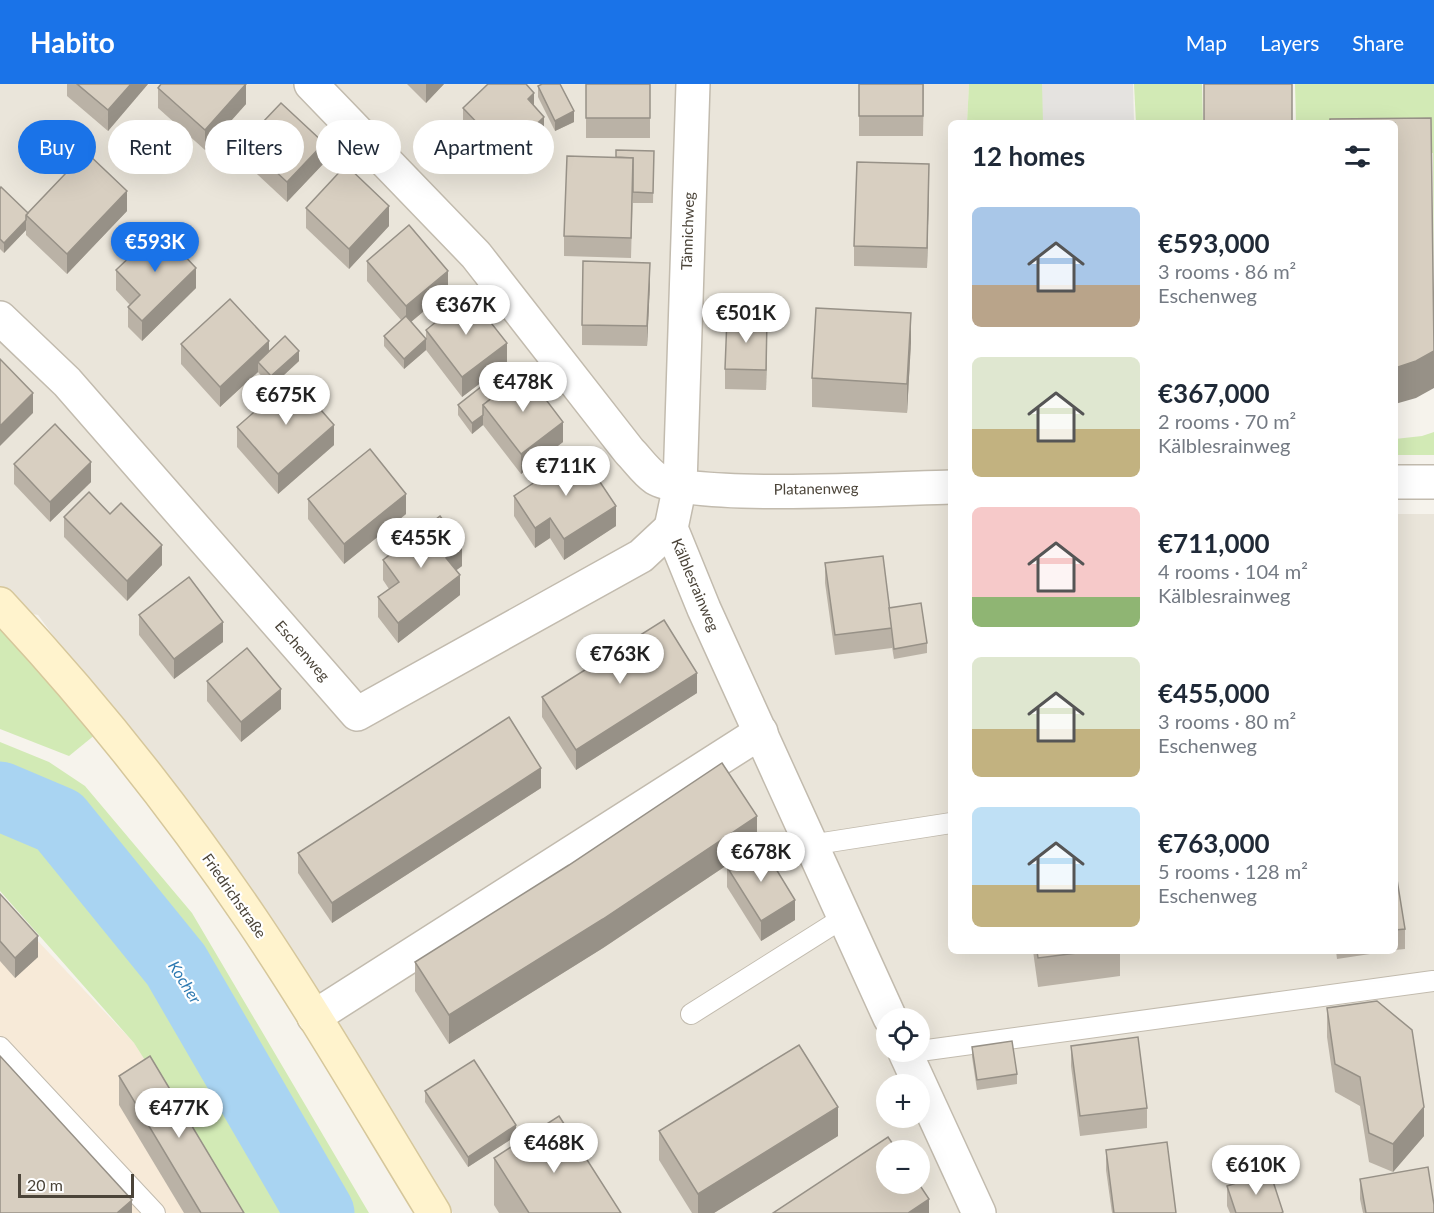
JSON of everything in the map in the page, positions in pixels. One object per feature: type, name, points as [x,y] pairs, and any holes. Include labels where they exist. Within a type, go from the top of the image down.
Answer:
[{"type":"main road","name":"Friedrichstraße","points":[[0,604],[109,727],[184,825],[252,920],[434,1213]]},
{"type":"street","points":[[311,84],[476,255],[629,452],[655,478],[680,485]]},
{"type":"street","name":"Tännichweg","points":[[680,485],[693,84]]},
{"type":"street","name":"Eschenweg","points":[[0,318],[67,382],[357,714],[641,556],[671,528]]},
{"type":"street","points":[[1398,482],[1434,482]]},
{"type":"street","name":"Platanenweg","points":[[680,485],[728,490],[948,487]]},
{"type":"street","name":"Kälblesrainweg","points":[[680,485],[671,528],[704,609],[885,1008]]},
{"type":"street","points":[[314,1017],[761,732]]},
{"type":"street","points":[[915,1062],[979,1213]]},
{"type":"lane","points":[[810,845],[948,823]]},
{"type":"lane","points":[[691,1014],[843,918]]},
{"type":"lane","points":[[930,1049],[1433,981]]},
{"type":"lane","points":[[0,1047],[155,1213]]},
{"type":"shaded area","points":[[0,84],[969,84],[967,120],[948,120],[948,954],[1398,954],[1398,514],[1434,514],[1434,1213],[453,1213],[335,1019],[38,615],[0,608]]},
{"type":"shaded area","points":[[1042,84],[1133,84],[1134,120],[1043,120]]},
{"type":"shaded area","points":[[0,901],[134,1043],[242,1213],[0,1213]]},
{"type":"green space","points":[[969,84],[1043,84],[1043,120],[967,120]]},
{"type":"green space","points":[[1134,84],[1202,84],[1203,120],[1136,120]]},
{"type":"green space","points":[[1295,84],[1434,84],[1434,274],[1433,153],[1398,153],[1398,120],[1296,120]]},
{"type":"green space","points":[[1434,432],[1434,455],[1398,455],[1398,439]]},
{"type":"green space","points":[[0,619],[96,734],[69,756],[0,729]]},
{"type":"green space","points":[[0,742],[49,762],[85,786],[192,913],[369,1213],[242,1213],[134,1043],[0,891]]},
{"type":"building","points":[[77,84],[131,84],[108,110]]},
{"type":"building","points":[[161,84],[246,84],[214,120],[205,120],[205,130],[158,88]]},
{"type":"building","points":[[488,84],[526,84],[534,93],[528,99],[544,117],[541,120],[474,120],[463,108]]},
{"type":"building","points":[[560,84],[574,111],[555,121],[538,86]]},
{"type":"building","points":[[586,84],[650,84],[650,118],[586,118]]},
{"type":"building","points":[[859,84],[923,84],[923,116],[859,116]]},
{"type":"building","points":[[1204,84],[1292,84],[1292,120],[1204,120]]},
{"type":"building","points":[[281,103],[299,120],[265,120]]},
{"type":"building","points":[[1431,118],[1434,351],[1416,361],[1398,367],[1398,120],[1330,119]]},
{"type":"building","points":[[304,124],[316,136],[316,151],[304,164]]},
{"type":"building","points":[[616,150],[654,151],[653,193],[633,192],[633,158],[616,157]]},
{"type":"building","points":[[567,156],[633,158],[631,238],[564,236]]},
{"type":"building","points":[[96,162],[127,191],[67,254],[26,215],[65,174],[96,174]]},
{"type":"building","points":[[857,162],[929,164],[927,248],[854,246]]},
{"type":"building","points":[[278,174],[295,174],[287,182]]},
{"type":"building","points":[[338,174],[355,174],[389,206],[349,249],[306,208]]},
{"type":"building","points":[[1,187],[28,213],[26,220],[4,243],[0,239]]},
{"type":"building","points":[[409,225],[448,271],[406,306],[367,261]]},
{"type":"building","points":[[159,229],[196,268],[142,321],[128,307],[140,295],[116,270]]},
{"type":"building","points":[[583,261],[650,263],[647,326],[582,325]]},
{"type":"building","points":[[469,295],[507,343],[462,377],[426,330]]},
{"type":"building","points":[[230,299],[269,341],[220,387],[181,344]]},
{"type":"building","points":[[816,308],[911,313],[907,384],[812,378]]},
{"type":"building","points":[[406,316],[426,339],[404,359],[384,336]]},
{"type":"building","points":[[727,318],[767,319],[766,370],[725,369]]},
{"type":"building","points":[[285,336],[299,351],[271,376],[258,362]]},
{"type":"building","points":[[0,359],[33,393],[0,426]]},
{"type":"building","points":[[505,368],[515,381],[483,405],[483,415],[472,423],[458,405]]},
{"type":"building","points":[[525,372],[563,422],[521,454],[483,405]]},
{"type":"building","points":[[293,378],[334,425],[278,474],[237,427]]},
{"type":"building","points":[[55,424],[91,462],[50,502],[14,464]]},
{"type":"building","points":[[370,449],[406,494],[344,544],[308,499]]},
{"type":"building","points":[[580,452],[616,506],[564,539],[550,518],[535,528],[514,496]]},
{"type":"building","points":[[89,492],[110,514],[121,503],[162,545],[127,581],[64,517]]},
{"type":"building","points":[[440,516],[462,546],[446,558],[460,575],[398,623],[378,597],[399,582],[383,560]]},
{"type":"building","points":[[883,556],[892,628],[835,635],[825,563]]},
{"type":"building","points":[[189,577],[223,622],[174,659],[139,615]]},
{"type":"building","points":[[921,603],[927,643],[894,649],[889,608]]},
{"type":"building","points":[[664,620],[697,673],[576,750],[542,697]]},
{"type":"building","points":[[247,648],[281,689],[241,722],[207,681]]},
{"type":"building","points":[[509,717],[541,768],[332,903],[298,853]]},
{"type":"building","points":[[722,763],[757,816],[603,919],[449,1015],[415,962],[569,865]]},
{"type":"building","points":[[762,846],[795,900],[761,921],[727,867]]},
{"type":"building","points":[[1398,886],[1405,929],[1398,930]]},
{"type":"building","points":[[0,894],[38,936],[15,958],[0,941]]},
{"type":"building","points":[[1037,954],[1069,954],[1038,958]]},
{"type":"building","points":[[1377,1001],[1412,1030],[1424,1107],[1393,1144],[1369,1133],[1360,1077],[1335,1064],[1327,1008]]},
{"type":"building","points":[[1138,1037],[1147,1108],[1080,1116],[1071,1046]]},
{"type":"building","points":[[1012,1041],[1017,1074],[977,1080],[972,1047]]},
{"type":"building","points":[[799,1045],[838,1107],[698,1194],[659,1131]]},
{"type":"building","points":[[0,1056],[132,1200],[117,1213],[0,1213]]},
{"type":"building","points":[[150,1056],[244,1213],[201,1213],[119,1076]]},
{"type":"building","points":[[474,1060],[516,1125],[468,1157],[425,1091]]},
{"type":"building","points":[[559,1116],[621,1213],[529,1213],[494,1158]]},
{"type":"building","points":[[1167,1142],[1176,1213],[1114,1213],[1106,1150]]},
{"type":"building","points":[[876,1145],[876,1194],[926,1194],[929,1199],[908,1213],[773,1213]]},
{"type":"building","points":[[1428,1167],[1434,1213],[1366,1213],[1360,1179]]},
{"type":"building","points":[[1270,1172],[1283,1212],[1236,1213],[1227,1186]]},
{"type":"waterway","name":"Kocher","points":[[0,796],[59,821],[176,965],[320,1213]]}]
